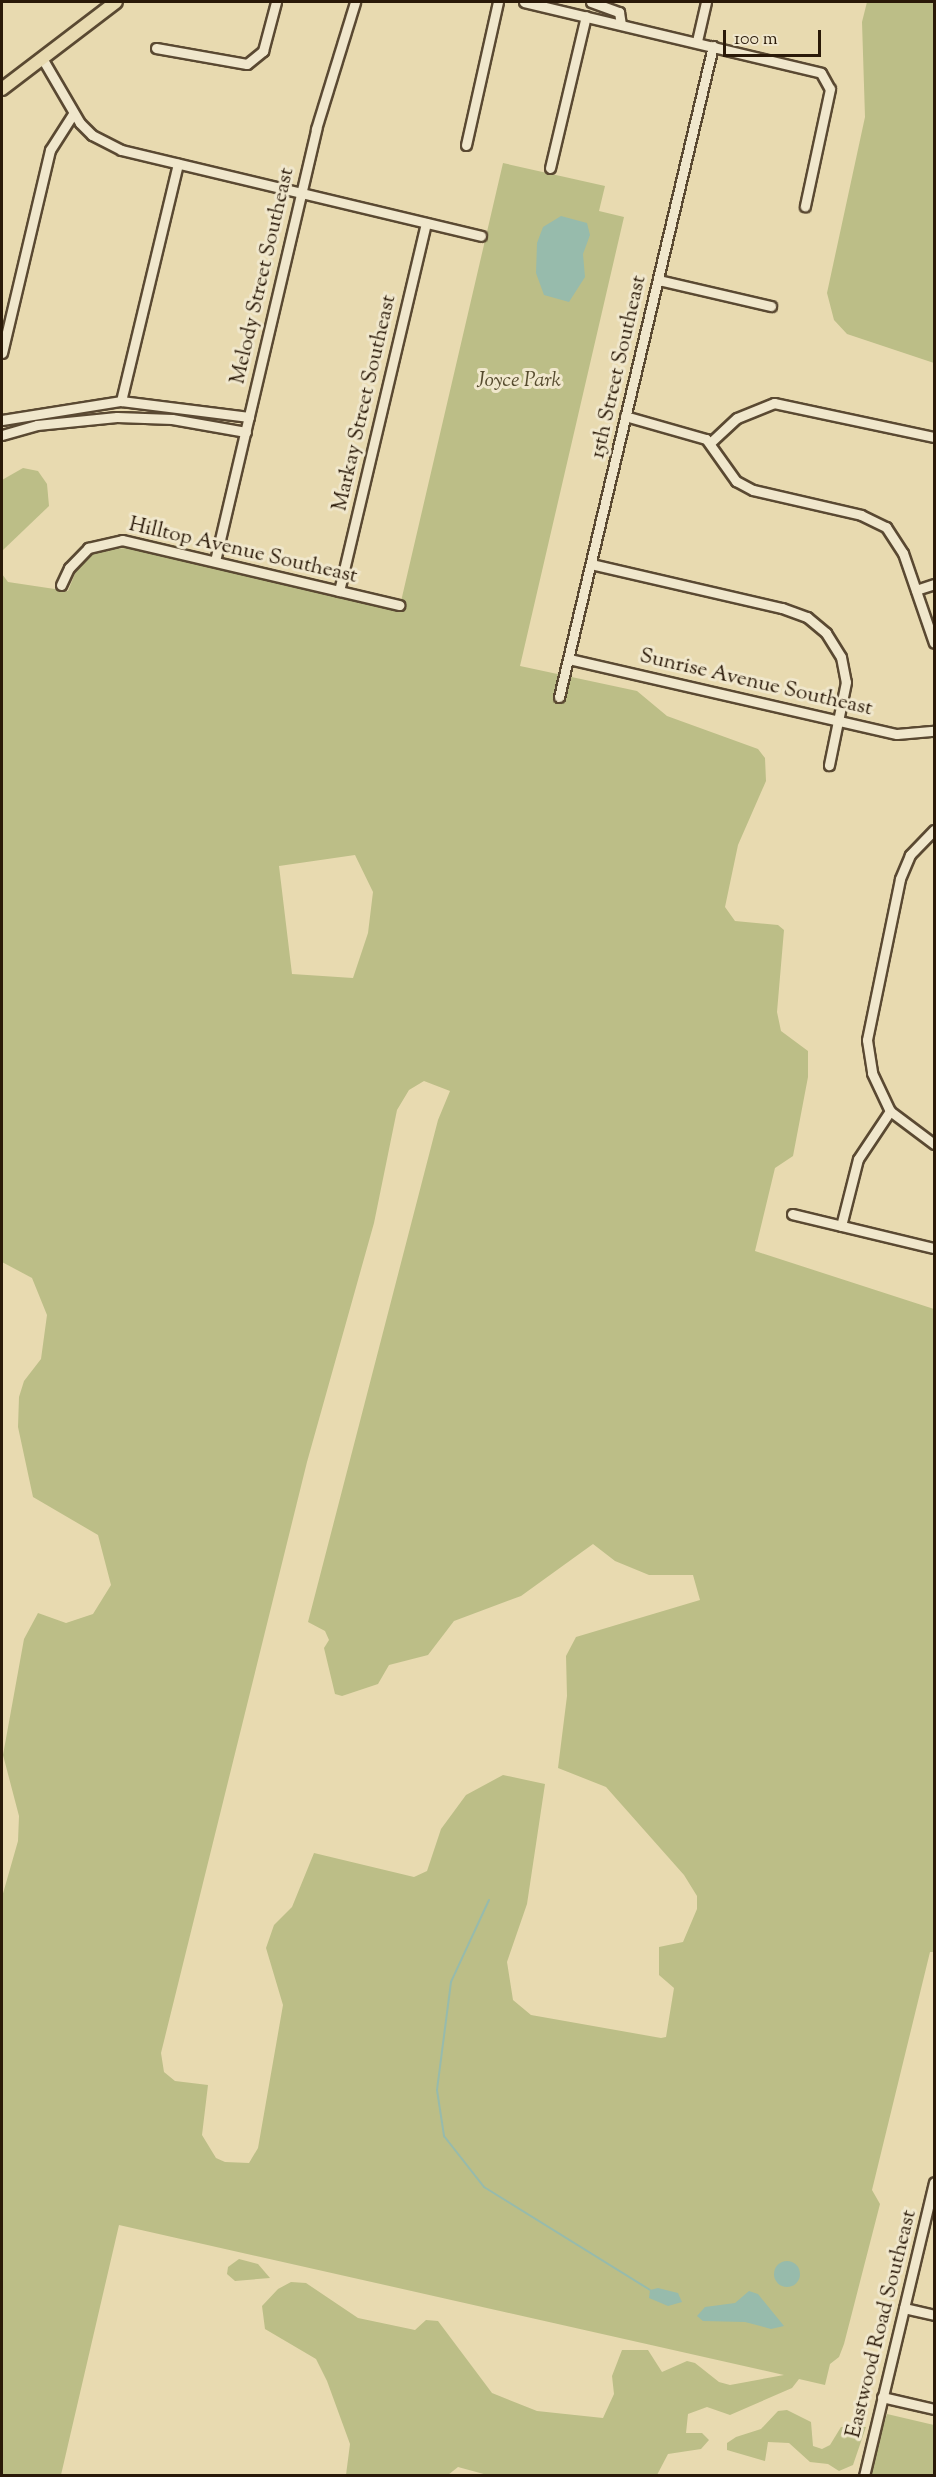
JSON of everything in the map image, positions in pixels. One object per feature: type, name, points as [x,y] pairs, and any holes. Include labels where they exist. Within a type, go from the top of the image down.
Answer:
[{"type":"main road","points":[[2,89],[116,2]]},
{"type":"street","points":[[156,48],[247,64],[263,51],[276,2]]},
{"type":"street","name":"Melody Street Southeast","points":[[215,561],[301,193],[355,2]]},
{"type":"street","points":[[466,145],[498,2]]},
{"type":"street","points":[[524,2],[810,68],[827,80],[830,88],[805,206]]},
{"type":"street","points":[[591,2],[619,12],[621,24]]},
{"type":"street","points":[[697,41],[703,2]]},
{"type":"street","points":[[550,168],[586,16]]},
{"type":"street","name":"15th Street Southeast","points":[[560,698],[713,45]]},
{"type":"street","points":[[42,58],[73,114],[102,141],[178,164],[481,236]]},
{"type":"street","points":[[2,353],[50,150],[73,114]]},
{"type":"street","points":[[121,401],[178,164]]},
{"type":"street","name":"Markay Street Southeast","points":[[339,591],[426,223]]},
{"type":"street","points":[[658,280],[771,306]]},
{"type":"street","points":[[2,420],[121,401],[249,417]]},
{"type":"street","points":[[711,442],[737,418],[774,403],[934,437]]},
{"type":"street","points":[[2,435],[37,425],[117,417],[172,419],[246,432]]},
{"type":"street","points":[[625,417],[689,431],[711,442],[742,485],[861,515],[886,527],[903,553],[934,643]]},
{"type":"street","name":"Hilltop Avenue Southeast","points":[[61,585],[79,555],[109,541],[215,561],[400,605]]},
{"type":"street","points":[[591,564],[807,617],[826,633],[845,669],[840,722],[829,765]]},
{"type":"street","points":[[916,590],[934,584]]},
{"type":"street","name":"Sunrise Avenue Southeast","points":[[569,659],[906,736],[934,731]]},
{"type":"street","points":[[934,830],[910,855],[900,879],[868,1022],[872,1073],[890,1111],[934,1144]]},
{"type":"street","points":[[841,1226],[858,1159],[890,1111]]},
{"type":"street","points":[[792,1214],[934,1248]]},
{"type":"street","name":"Eastwood Road Southeast","points":[[864,2475],[934,2182]]},
{"type":"street","points":[[904,2308],[934,2315]]},
{"type":"street","points":[[882,2397],[934,2409]]},
{"type":"green space","points":[[867,2],[934,2],[934,363],[847,334],[834,320],[827,293],[865,117],[862,22]]},
{"type":"green space","name":"Joyce Park","points":[[503,163],[605,186],[599,211],[624,217],[520,666],[637,691],[667,716],[758,749],[765,758],[766,781],[738,845],[725,907],[735,921],[778,925],[784,930],[777,1012],[781,1031],[808,1051],[808,1077],[793,1156],[775,1168],[755,1251],[934,1309],[934,1952],[930,1952],[872,2190],[880,2204],[844,2344],[839,2357],[830,2364],[825,2385],[799,2379],[792,2388],[730,2415],[707,2407],[688,2414],[686,2433],[702,2433],[709,2440],[701,2449],[668,2454],[657,2475],[491,2476],[458,2467],[448,2475],[346,2475],[350,2444],[327,2381],[316,2359],[265,2329],[262,2306],[278,2289],[291,2282],[306,2283],[358,2318],[415,2330],[426,2320],[438,2321],[492,2393],[537,2411],[603,2418],[614,2394],[612,2376],[622,2350],[648,2350],[662,2372],[687,2361],[695,2363],[719,2382],[730,2385],[784,2375],[119,2225],[61,2475],[2,2475],[2,1897],[18,1841],[19,1816],[3,1755],[24,1639],[38,1613],[66,1623],[93,1614],[111,1585],[98,1535],[33,1497],[18,1427],[19,1397],[24,1381],[41,1359],[47,1315],[32,1278],[2,1262],[2,574],[8,582],[68,591],[78,566],[95,552],[133,547],[399,610]],"holes":[[[355,855],[373,892],[368,933],[353,978],[292,974],[279,866]],[[424,1081],[450,1091],[438,1120],[308,1622],[325,1631],[329,1640],[324,1648],[335,1694],[342,1696],[378,1684],[389,1665],[428,1655],[454,1621],[521,1596],[593,1544],[615,1561],[649,1575],[693,1575],[700,1600],[576,1637],[566,1656],[567,1696],[558,1768],[606,1787],[684,1875],[697,1896],[697,1909],[683,1942],[659,1947],[659,1975],[674,1988],[666,2037],[661,2038],[531,2015],[513,2000],[507,1962],[527,1904],[545,1784],[503,1775],[466,1795],[441,1829],[427,1871],[414,1877],[314,1853],[292,1907],[274,1925],[266,1948],[283,2005],[258,2148],[249,2163],[225,2162],[216,2158],[202,2135],[208,2085],[175,2081],[164,2072],[161,2053],[307,1462],[374,1223],[397,1110],[409,1090]]]},
{"type":"green space","points":[[23,468],[38,471],[47,484],[49,506],[2,551],[2,480]]},
{"type":"green space","points":[[239,2259],[258,2264],[270,2278],[235,2281],[227,2274],[228,2267]]},
{"type":"green space","points":[[787,2410],[811,2422],[813,2446],[822,2449],[830,2445],[841,2427],[866,2427],[853,2465],[839,2471],[828,2464],[810,2462],[789,2443],[768,2442],[765,2461],[727,2450],[727,2443],[736,2437],[761,2429],[778,2411]]},
{"type":"green space","points":[[887,2414],[934,2425],[934,2475],[867,2475]]},
{"type":"shaded area","points":[[561,216],[587,223],[590,235],[583,254],[585,277],[569,302],[544,295],[536,273],[537,243],[543,227]]},
{"type":"shaded area","points":[[787,2261],[796,2265],[800,2274],[796,2283],[787,2287],[778,2283],[774,2274],[778,2265]]},
{"type":"shaded area","points":[[658,2288],[678,2293],[682,2302],[668,2306],[649,2298],[650,2290]]},
{"type":"shaded area","points":[[749,2291],[758,2294],[784,2326],[771,2329],[745,2322],[703,2321],[697,2316],[705,2307],[735,2303]]},
{"type":"waterway","points":[[489,1900],[451,1982],[437,2090],[444,2136],[484,2187],[650,2290]]}]
